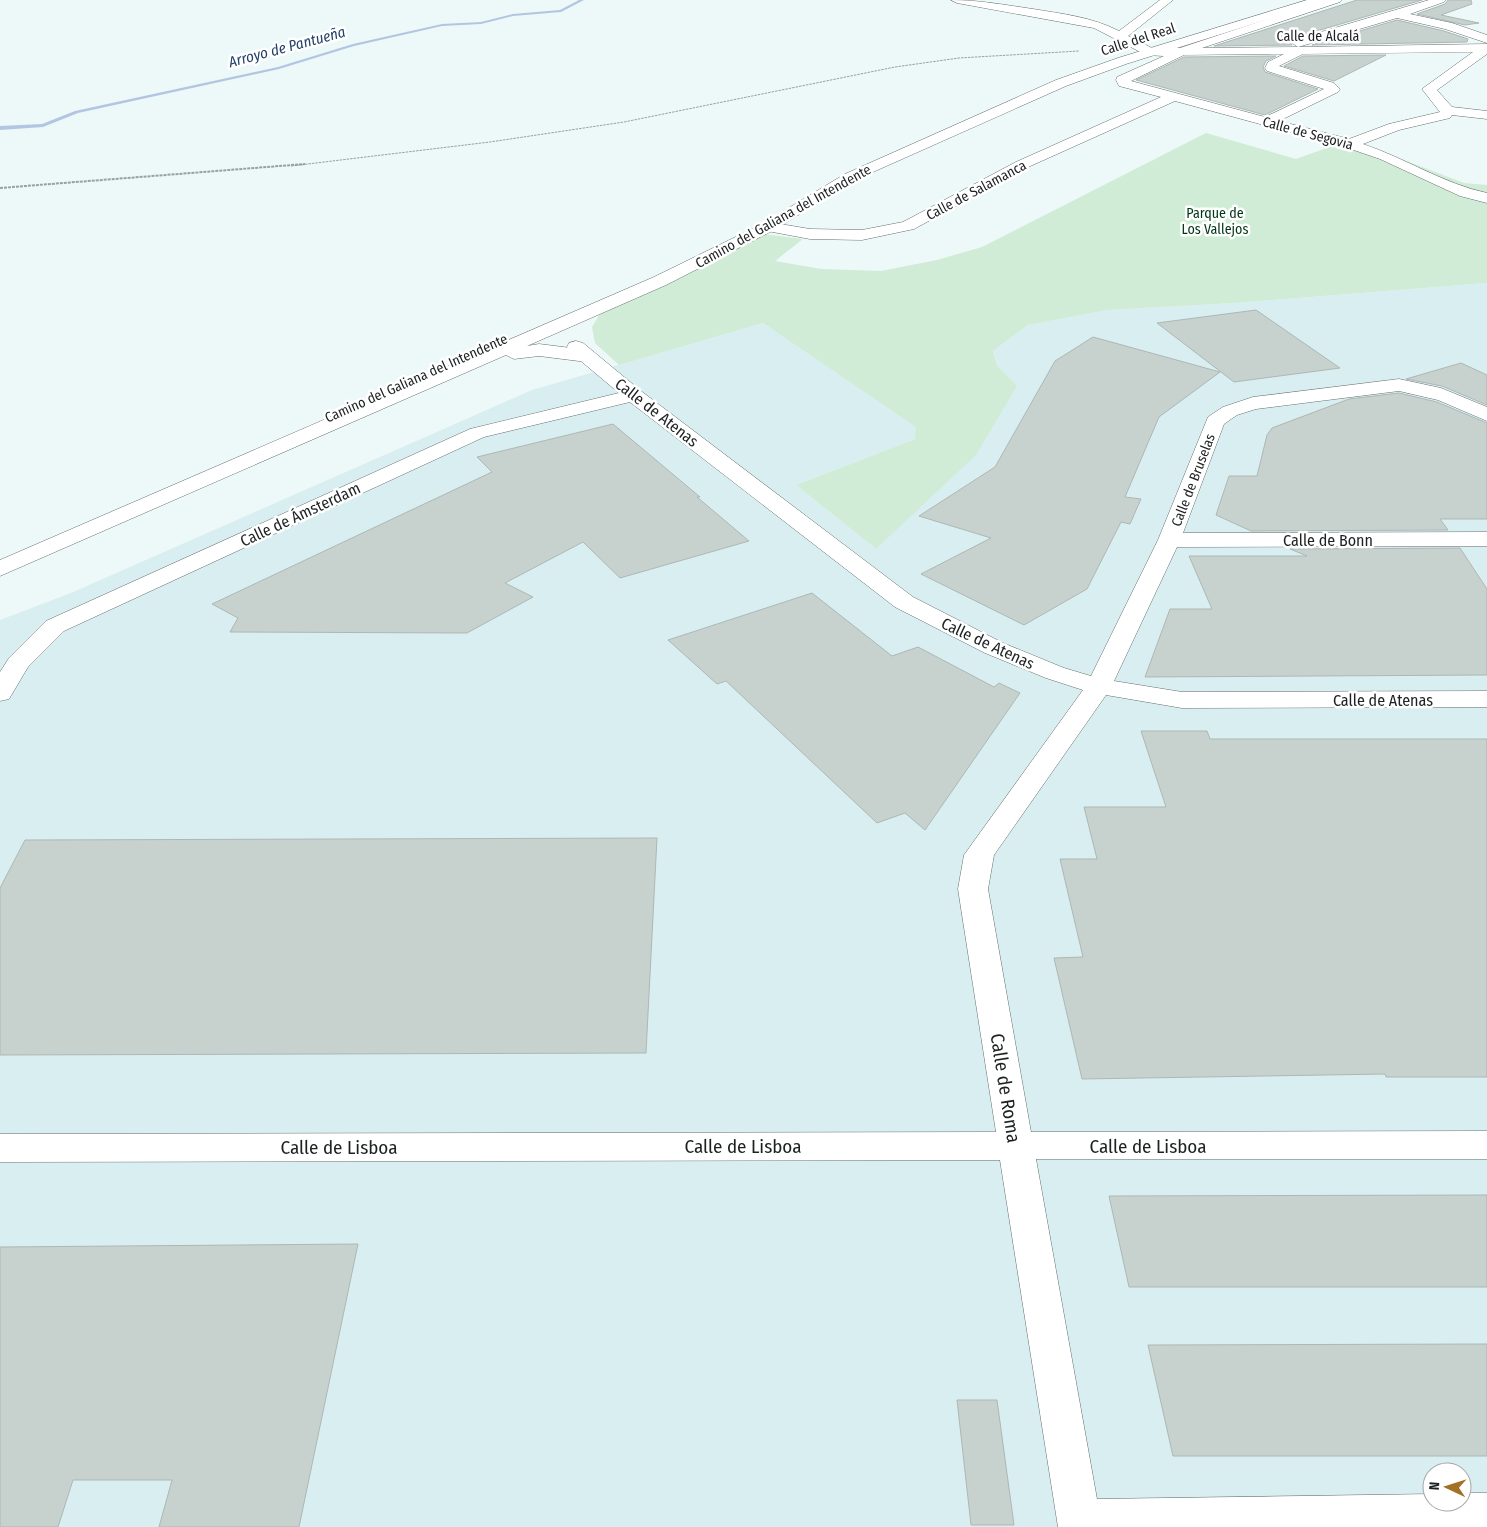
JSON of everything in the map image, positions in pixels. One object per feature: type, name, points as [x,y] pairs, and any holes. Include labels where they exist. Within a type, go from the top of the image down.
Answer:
[{"type":"street","points":[[957,0],[1075,14],[1150,52]]},
{"type":"street","points":[[1121,36],[1166,0]]},
{"type":"street","name":"Calle del Real","points":[[972,122],[1061,83],[1150,52],[1319,0]]},
{"type":"street","points":[[1181,52],[1336,0]]},
{"type":"street","points":[[1276,51],[1339,30],[1399,15],[1440,0]]},
{"type":"street","points":[[1399,15],[1448,26],[1487,40]]},
{"type":"street","points":[[1487,48],[1429,89],[1448,111],[1487,115]]},
{"type":"street","name":"Calle de Alcalá","points":[[1150,52],[1298,52],[1487,48]]},
{"type":"street","name":"Calle de Segovia","points":[[1181,52],[1122,80],[1124,83],[1173,97],[1350,144],[1385,156],[1465,193],[1487,198]]},
{"type":"street","points":[[1267,121],[1333,89],[1329,86],[1271,68],[1272,65],[1298,52]]},
{"type":"street","name":"Calle de Salamanca","points":[[768,227],[810,234],[862,235],[908,226],[1021,165],[1173,97]]},
{"type":"street","points":[[1350,144],[1394,127],[1445,115],[1448,111]]},
{"type":"street","name":"Camino del Galiana del Intendente","points":[[0,561],[486,352],[546,332],[704,261],[768,227],[850,177],[972,122]]},
{"type":"street","name":"Camino del Galiana del Intendente","points":[[0,569],[486,352],[708,249],[842,175],[918,142],[972,122]]},
{"type":"street","points":[[582,352],[548,336],[546,330],[552,324],[688,264],[708,249]]},
{"type":"street","points":[[582,352],[579,336],[588,320],[599,308]]},
{"type":"street","points":[[486,352],[506,354],[539,350],[582,352]]},
{"type":"street","name":"Calle de Atenas","points":[[582,352],[634,395],[904,602],[994,648],[1055,673],[1099,686],[1182,700],[1487,700]]},
{"type":"street","name":"Calle de Bruselas","points":[[1099,686],[1169,540],[1215,421],[1230,411],[1253,403],[1399,385],[1422,387],[1442,393],[1487,415]]},
{"type":"street","name":"Calle de Ámsterdam","points":[[0,693],[18,663],[55,626],[477,433],[634,395]]},
{"type":"street","name":"Calle de Bonn","points":[[1169,540],[1487,539]]},
{"type":"street","name":"Calle de Roma","points":[[1079,1523],[973,888],[979,855],[1099,686]]},
{"type":"street","name":"Calle de Lisboa","points":[[0,1148],[1487,1145]]},
{"type":"street","points":[[1079,1523],[1487,1513]]},
{"type":"path","points":[[0,188],[301,165],[481,143],[624,122],[895,68],[959,58],[1086,51]]},
{"type":"shaded area","points":[[1487,283],[1487,1527],[0,1527],[0,620],[71,593],[532,390],[763,323],[917,427],[915,439],[796,485],[876,549],[997,366],[993,351],[1028,325],[1108,310],[1235,303]]},
{"type":"green space","name":"Parque de Los Vallejos","points":[[1206,133],[1296,159],[1338,144],[1388,154],[1464,183],[1487,185],[1487,283],[1235,303],[1108,310],[1028,325],[993,351],[997,366],[1017,386],[976,455],[876,549],[796,485],[915,439],[916,427],[763,323],[619,365],[595,343],[592,327],[601,312],[763,234],[803,239],[775,261],[821,269],[881,271],[937,260],[982,247]]},
{"type":"building","points":[[1357,0],[1422,0],[1293,38],[1290,42],[1292,45],[1214,46]]},
{"type":"building","points":[[1448,0],[1471,0],[1472,4],[1441,15],[1479,23],[1465,25],[1417,14],[1445,4]]},
{"type":"building","points":[[1397,20],[1444,31],[1468,39],[1467,42],[1312,45]]},
{"type":"building","points":[[1386,55],[1334,81],[1284,66],[1303,56]]},
{"type":"building","points":[[1276,56],[1266,61],[1263,67],[1265,72],[1318,89],[1265,115],[1136,80],[1184,57]]},
{"type":"building","points":[[1256,310],[1340,368],[1234,382],[1157,323]]},
{"type":"building","points":[[1093,337],[1220,372],[1159,417],[1125,497],[1141,499],[1130,524],[1121,522],[1087,589],[1024,625],[921,574],[991,538],[919,516],[995,467],[1055,361]]},
{"type":"building","points":[[1461,363],[1487,375],[1487,405],[1442,386],[1406,379]]},
{"type":"building","points":[[1399,393],[1437,402],[1487,423],[1487,519],[1440,519],[1448,530],[1251,531],[1216,515],[1229,476],[1257,476],[1267,435],[1272,428],[1349,399]]},
{"type":"building","points":[[613,424],[749,541],[620,578],[583,542],[505,583],[533,597],[467,633],[230,632],[238,618],[212,604],[492,472],[477,457]]},
{"type":"building","points":[[1460,548],[1487,589],[1487,675],[1145,677],[1170,609],[1212,609],[1189,556],[1307,556],[1290,549]]},
{"type":"building","points":[[812,593],[892,656],[918,647],[994,687],[999,683],[1020,693],[925,830],[905,813],[877,823],[726,681],[717,684],[668,640]]},
{"type":"building","points":[[1141,731],[1207,731],[1210,739],[1487,739],[1487,1077],[1386,1077],[1385,1074],[1082,1079],[1054,958],[1083,957],[1060,859],[1097,859],[1084,807],[1166,807]]},
{"type":"building","points":[[657,838],[646,1053],[0,1055],[0,888],[25,840]]},
{"type":"building","points":[[1487,1195],[1487,1287],[1129,1287],[1109,1196]]},
{"type":"building","points":[[358,1244],[299,1527],[159,1527],[172,1480],[73,1480],[58,1527],[0,1527],[0,1247]]},
{"type":"building","points":[[1487,1344],[1487,1456],[1173,1456],[1148,1345]]},
{"type":"building","points":[[957,1400],[997,1400],[1014,1525],[971,1525]]},
{"type":"waterway","name":"Arroyo de Pantueña","points":[[0,128],[43,125],[77,112],[279,68],[353,45],[442,25],[481,23],[513,15],[561,11],[582,0]]}]
